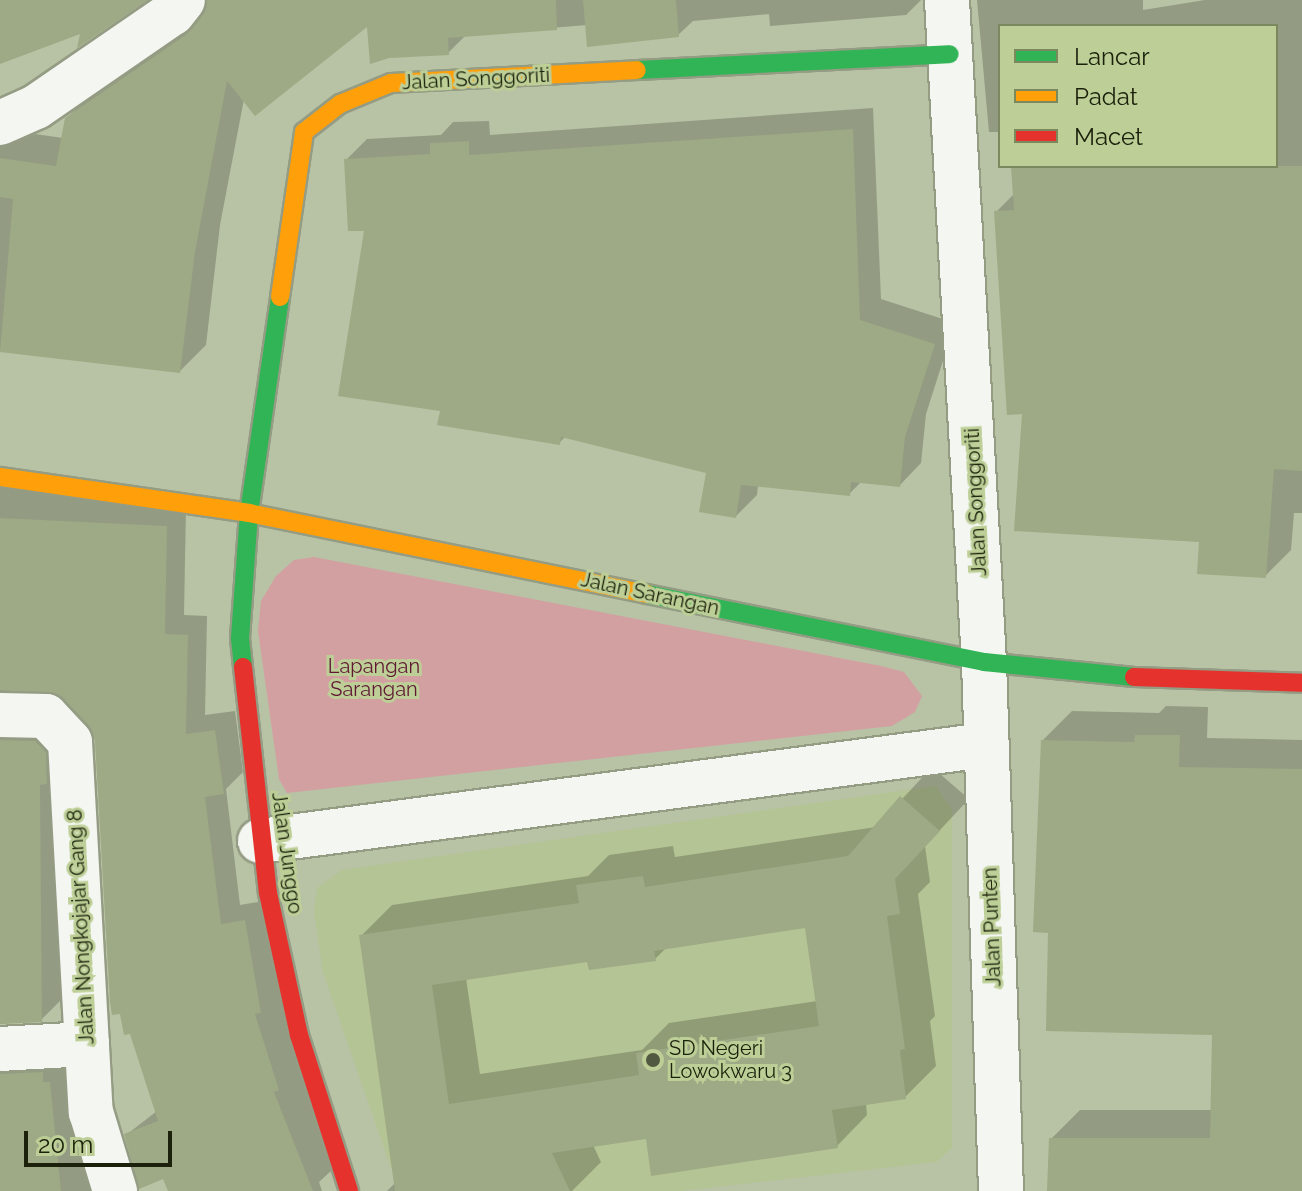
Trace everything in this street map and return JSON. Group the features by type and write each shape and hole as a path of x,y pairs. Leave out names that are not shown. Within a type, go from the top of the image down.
{"street":[{"path":"0,123 36,107 173,13 183,0"},
{"name":"Jalan Songgoriti","path":"947,0 984,662"},
{"name":"Jalan Songgoriti","path":"249,513 304,132 340,104 391,83 950,54"},
{"name":"Jalan Sarangan","path":"0,477 249,513 984,662 1092,676 1302,683"},
{"name":"Jalan Junggo","path":"249,513 240,638 260,841 299,1035 349,1191"},
{"name":"Jalan Punten","path":"984,662 1001,1191"},
{"name":"Jalan Nongkojajar Gang 8","path":"0,715 46,716 70,742 91,1112 115,1191"},
{"path":"260,841 985,745"},
{"path":"0,1049 87,1044"}],"shaded area":[{"name":"SD Negeri Lowokwaru 3","path":"936,786 952,809 952,1148 936,1162 681,1191 399,1191 323,972 314,912 317,888 342,870"}],"green space":[{"name":"Lapangan Sarangan","path":"314,557 881,666 904,672 922,696 915,712 892,726 287,793 279,779 258,631 261,601 276,576 294,560"}],"building":[{"path":"0,0 148,0 77,48 80,34 0,64"},
{"path":"207,0 556,0 557,30 448,38 449,55 389,58 370,64 367,27 255,116 227,81 195,252 180,373 0,352 13,199 0,197 0,158 56,166 65,118 187,34"},
{"path":"583,0 676,0 679,37 587,47"},
{"path":"853,129 860,320 935,344 905,437 900,487 851,482 850,496 741,485 736,518 699,512 706,473 561,437 560,445 437,425 440,411 338,396 364,231 348,231 344,159 430,154 430,143 469,141 469,155"},
{"path":"1302,166 1302,471 1274,469 1266,578 1197,574 1199,542 1014,531 1022,414 1007,415 994,211 1014,210 1011,168"},
{"path":"0,518 167,526 165,634 188,635 186,734 215,730 224,794 205,797 221,924 245,920 261,1013 255,1014 279,1090 274,1092 313,1191 168,1191 163,1179 139,1189 124,1134 158,1121 130,1034 124,1035 120,1014 112,1015 95,741 88,725 57,694 0,690"},
{"path":"1135,735 1180,735 1179,767 1302,769 1302,1191 1047,1191 1049,1138 1210,1138 1212,1035 1046,1031 1048,933 1033,932 1041,740 1134,742"},
{"path":"0,740 35,741 46,752 47,784 40,785 42,1022 0,1024"},
{"path":"900,796 940,831 895,879 900,914 887,916 905,1049 900,1050 906,1099 832,1110 838,1148 651,1176 646,1139 552,1153 570,1191 395,1191 359,935 579,903 576,885 643,876 645,887 848,856","holes":["805,928 819,1026 636,1053 639,1075 449,1104 432,985 587,962 589,970 656,961 654,951"]},
{"path":"43,1072 43,1082 50,1082 61,1191 0,1191 0,1074"}],"traffic: fast":[{"path":"637,70 950,54"},
{"path":"243,667 240,638 249,513 280,297"},
{"path":"647,594 984,662 1134,677"}],"traffic: slow":[{"path":"280,297 304,132 340,104 391,83 637,70"},
{"path":"0,477 249,513 647,594"}],"traffic: jam":[{"path":"243,667 268,893 299,1035 349,1191"},
{"path":"1134,677 1302,683"}],"place":[{"name":"SD Negeri Lowokwaru 3","path":"653,1060"}]}
